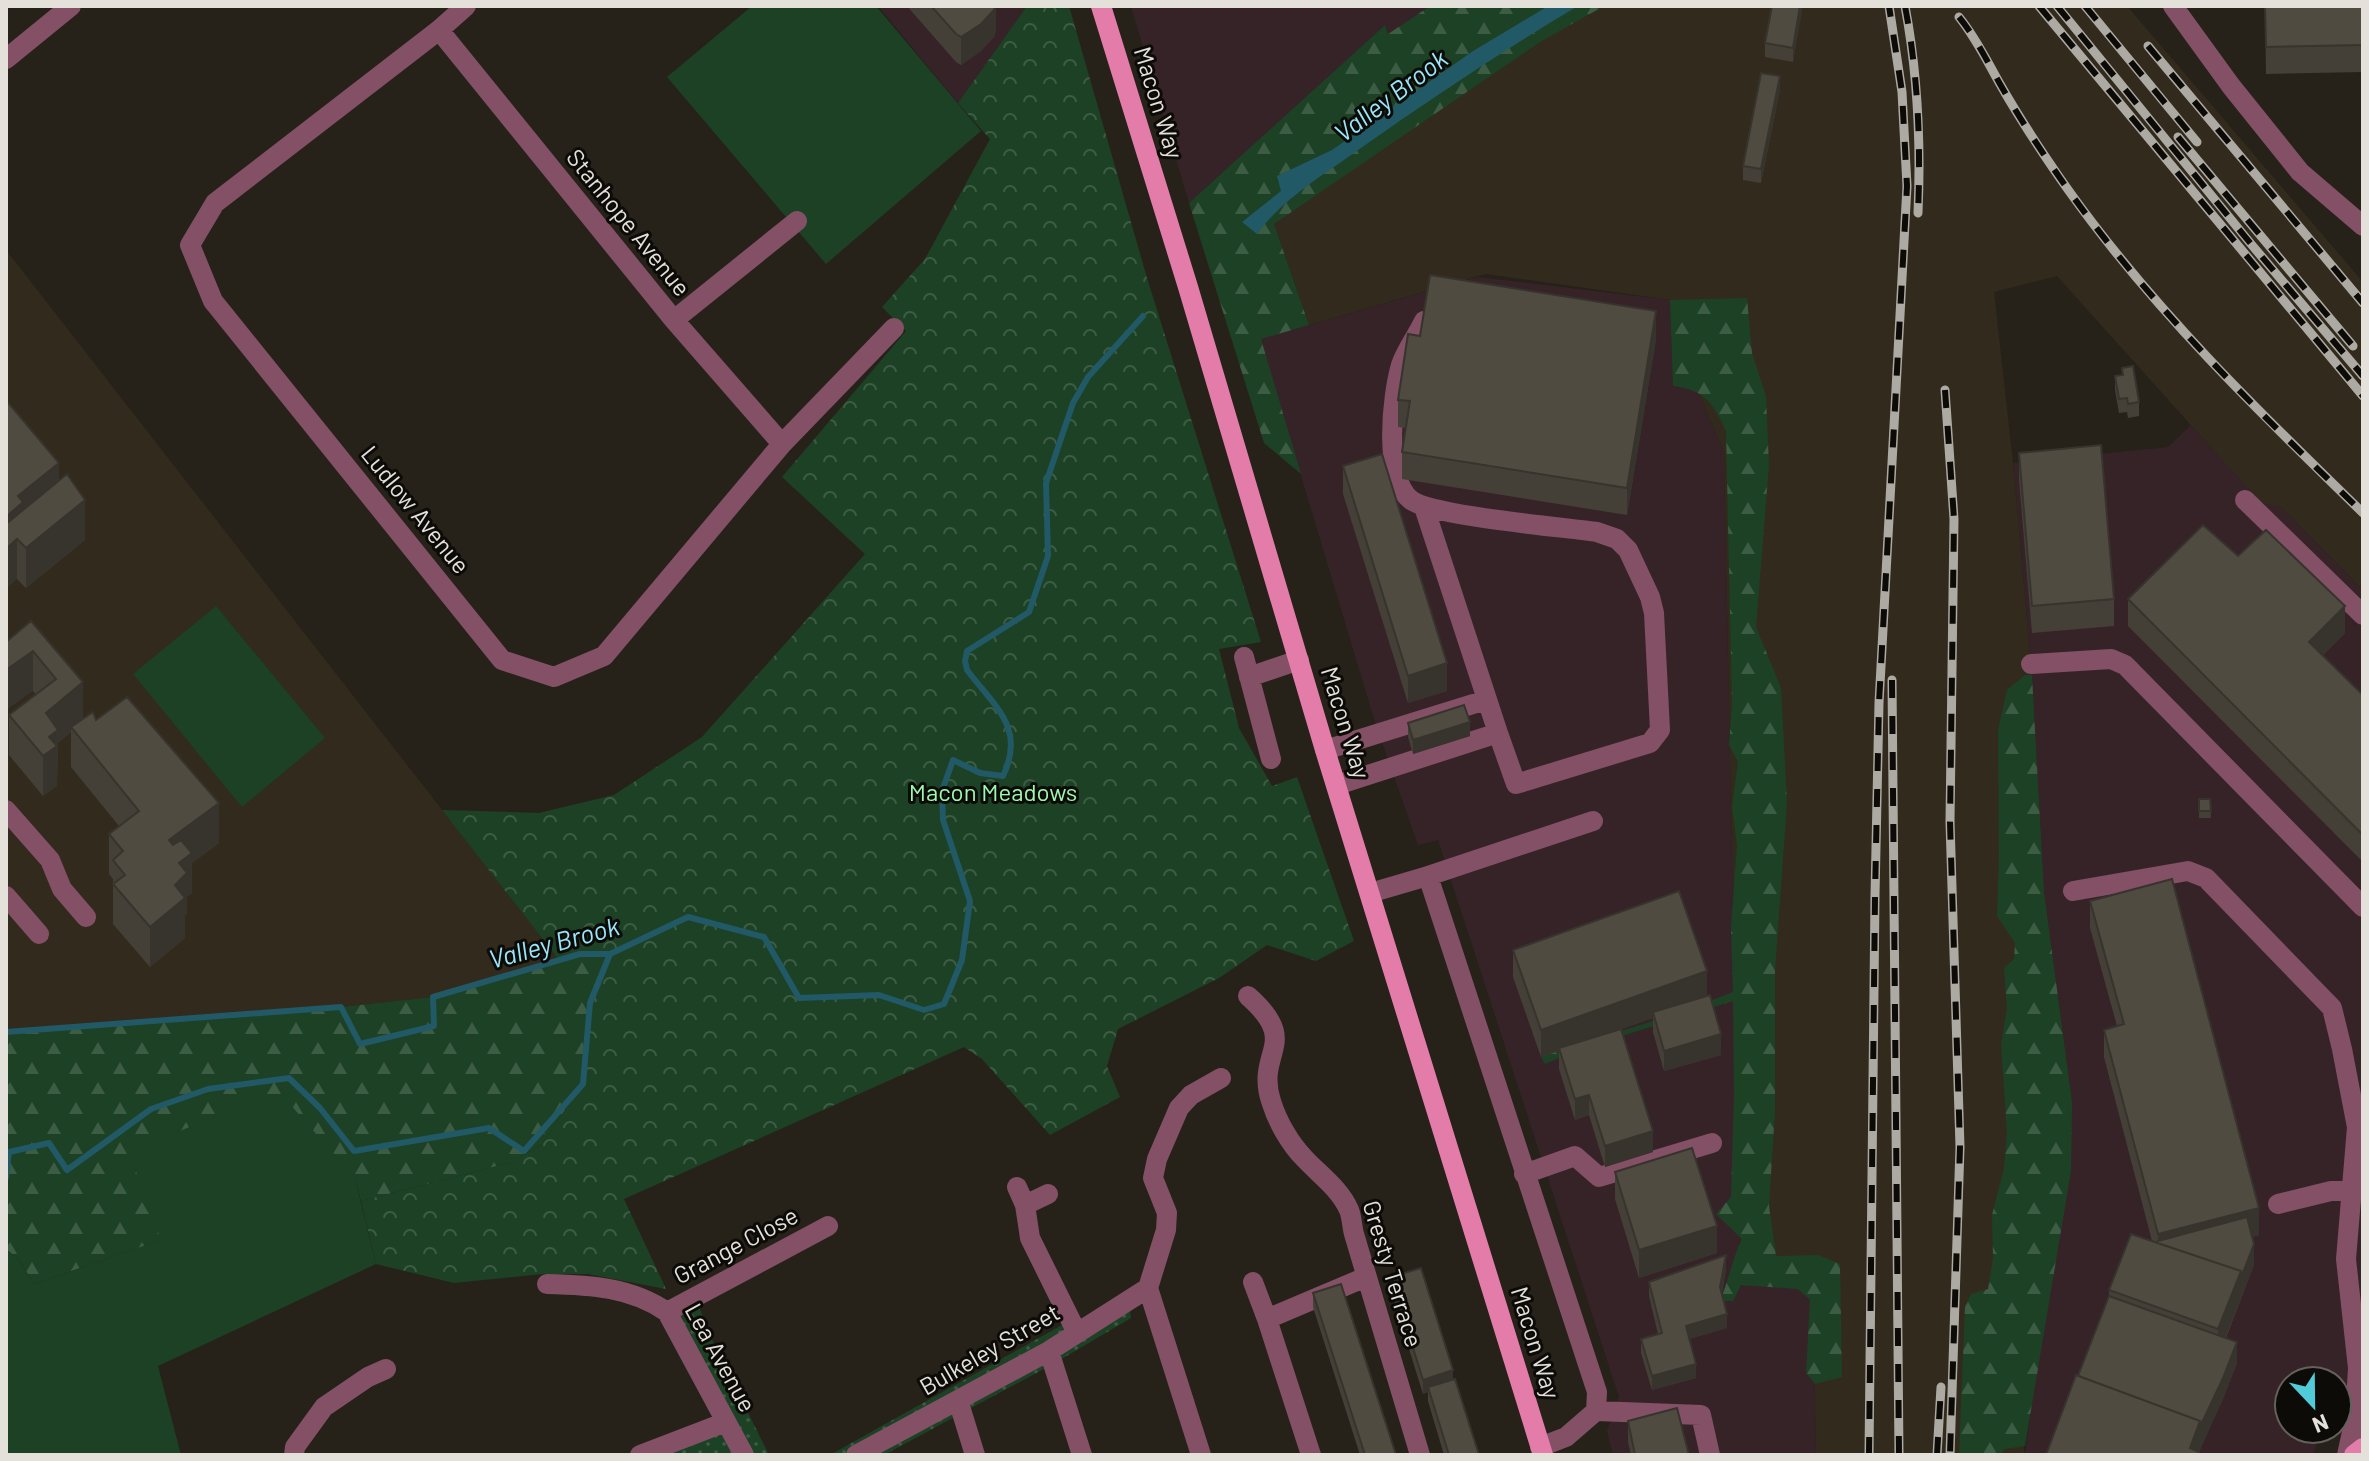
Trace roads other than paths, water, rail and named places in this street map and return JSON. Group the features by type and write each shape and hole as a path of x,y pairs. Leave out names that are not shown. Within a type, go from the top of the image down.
{"main road":[{"name":"Macon Way","path":"1101,6 1325,750 1541,1451"},
{"path":"2354,1455 2363,1448"}],"street":[{"path":"6,59 71,6"},
{"name":"Ludlow Avenue","path":"466,6 215,203 190,245 213,301 502,660 554,677 604,656 782,444 894,328"},
{"path":"2173,6 2231,86 2300,172 2363,226"},
{"name":"Stanhope Avenue","path":"439,30 674,320 782,444"},
{"path":"674,320 797,221"},
{"path":"1424,321 1401,363 1392,427 1398,484 1411,500 1424,507 1597,532 1617,539 1628,550 1650,597 1656,634 1660,730 1650,743 1516,784 1424,507"},
{"path":"2245,500 2363,615"},
{"path":"2031,664 2111,659 2125,665 2363,907"},
{"path":"1271,759 1246,667 1299,660"},
{"path":"1325,750 1486,700"},
{"path":"1337,785 1498,733"},
{"path":"6,810 50,860 62,889 86,917"},
{"path":"1370,893 1593,821"},
{"path":"2073,891 2188,871 2206,878 2332,1008 2353,1096 2357,1127 2346,1259 2357,1300 2361,1372 2347,1455"},
{"path":"1428,876 1597,1392 1596,1411"},
{"path":"6,896 39,934"},
{"name":"Gresty Terrace","path":"1248,996 1266,1012 1275,1031 1275,1051 1266,1076 1271,1102 1302,1157 1334,1187 1349,1211 1420,1455"},
{"path":"1201,1455 1148,1288 1166,1230 1167,1213 1153,1178 1157,1159 1179,1108 1191,1095 1221,1078"},
{"path":"1524,1174 1575,1156 1599,1177 1712,1143"},
{"path":"2278,1204 2331,1191 2351,1191"},
{"path":"1048,1194 1021,1196 1030,1238 1076,1331"},
{"name":"Grange Close","path":"667,1312 828,1226"},
{"path":"1267,1319 1366,1277"},
{"path":"1253,1282 1311,1455"},
{"name":"Lea Avenue","path":"547,1284 598,1286 648,1299 667,1312 744,1455"},
{"name":"Bulkeley Street","path":"862,1454 1049,1351 1148,1288"},
{"path":"1049,1351 1082,1455"},
{"path":"294,1455 295,1447 324,1407 372,1369"},
{"path":"958,1400 975,1455"},
{"path":"1541,1451 1566,1437 1596,1411 1701,1415 1710,1455"},
{"path":"640,1455 726,1422"}],"water":[{"path":"1548,6 1578,6 1468,75 1319,177 1279,209 1257,234 1242,222 1281,191 1277,176 1332,150 1473,51"}],"waterway":[{"name":"Valley Brook","path":"6,1032 341,1007 360,1044 434,1026 433,997 580,954 610,954 688,917 764,937 799,998 879,995 924,1010 944,1004 962,960 970,901 943,820 942,791 953,760 980,773 1003,776 1011,744 1009,731 997,707 967,670 967,651 1029,612 1048,556 1046,483 1073,403 1088,377 1143,316"},
{"path":"6,1178 9,1152 49,1143 67,1170 151,1109 208,1089 289,1078 320,1108 354,1151 489,1128 524,1151 583,1084 590,1003 610,954"}],"railway":[{"path":"1869,1455 1879,703 1907,186 1902,92 1889,6"},
{"path":"1905,6 1918,109 1918,213"},
{"path":"2039,6 2363,396"},
{"path":"2057,6 2363,376"},
{"path":"2085,6 2197,142"},
{"path":"1959,17 2051,165 2136,277 2209,359 2363,513"},
{"path":"2148,46 2363,303"},
{"path":"2178,137 2353,346"},
{"path":"1945,390 1954,519 1950,822 1960,1147 1950,1455"},
{"path":"1892,680 1899,1455"},
{"path":"1937,1455 1941,1387"}],"park label":[{"name":"Macon Meadows","path":"993,793"}]}
